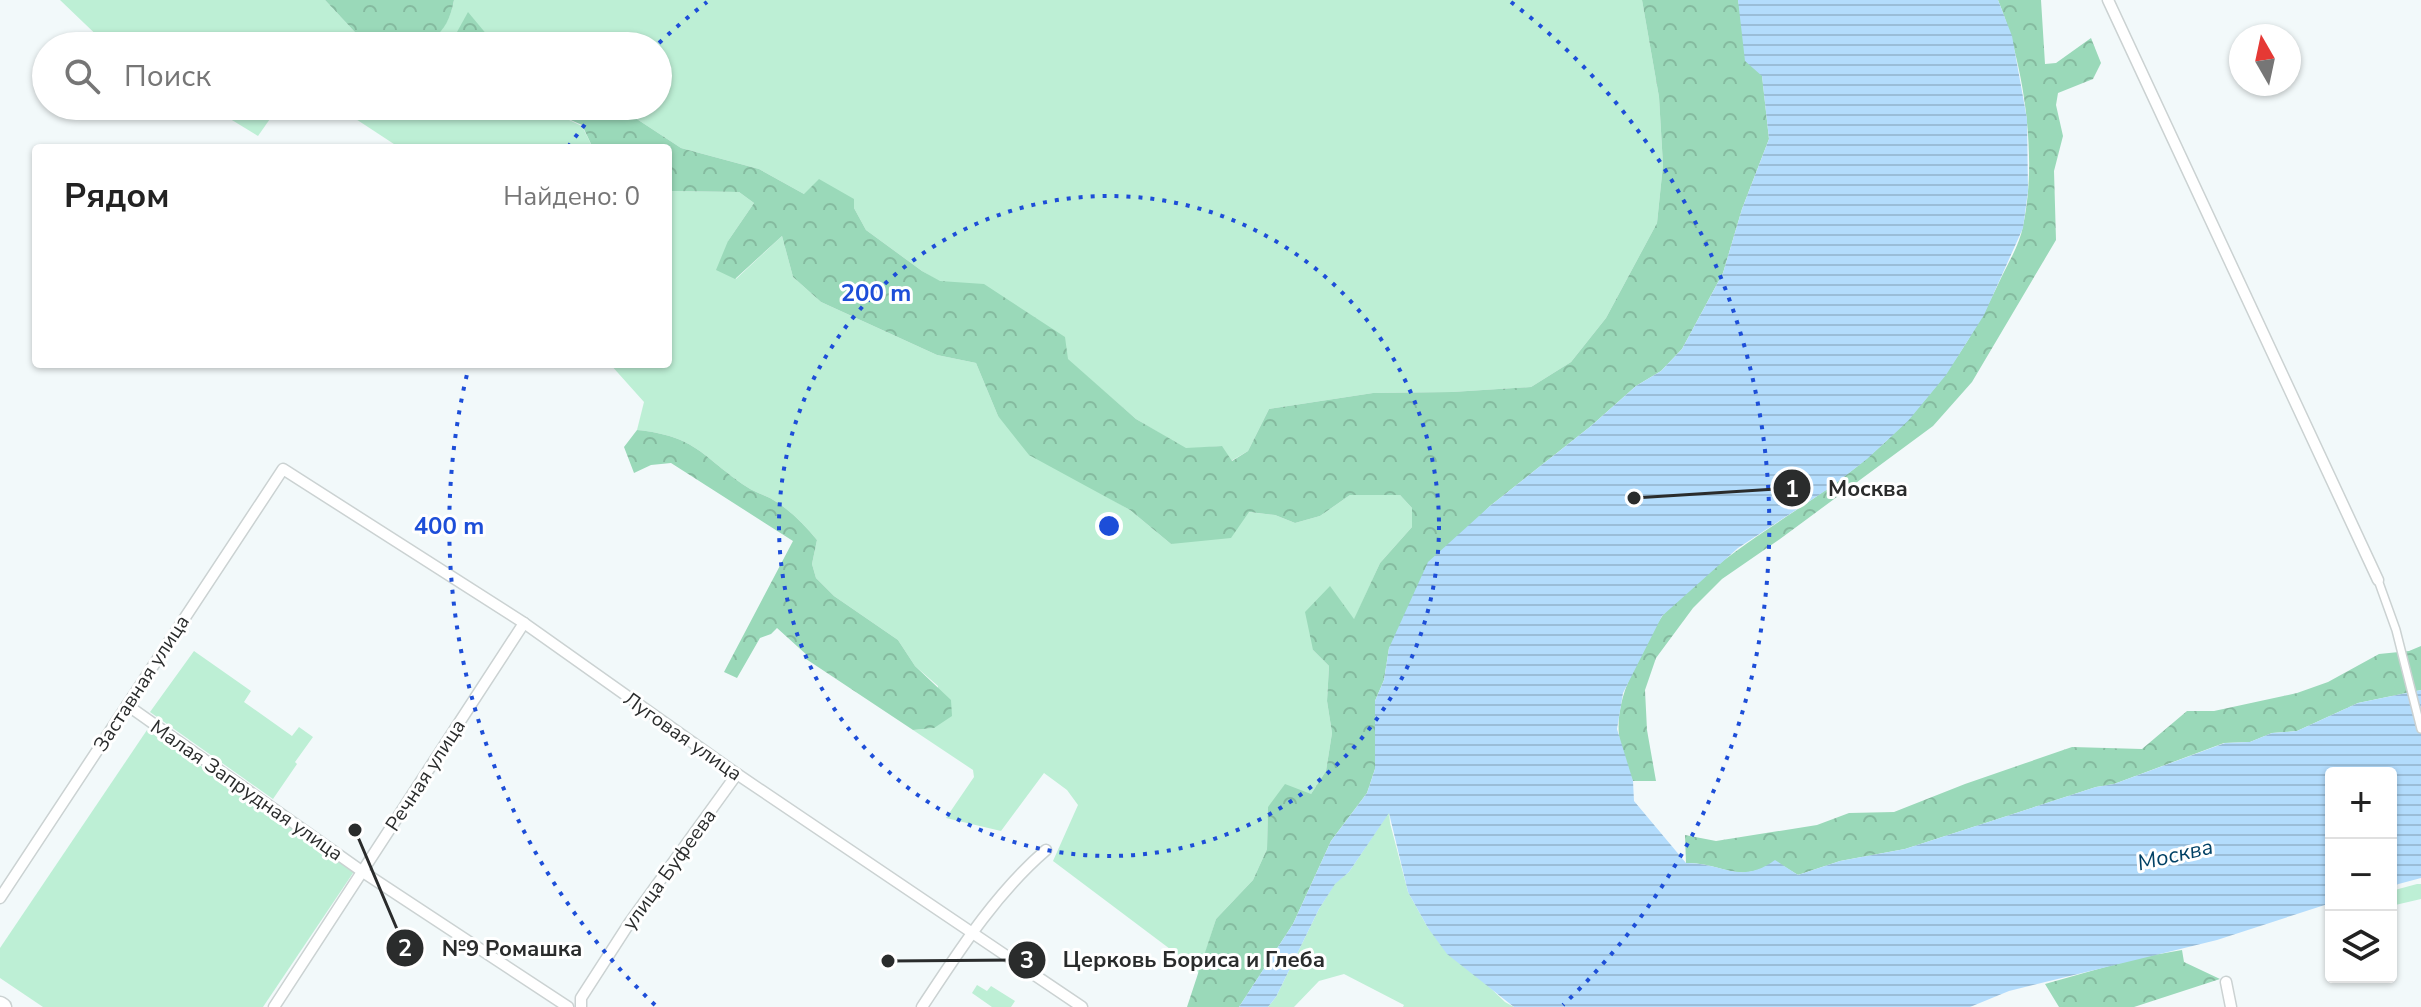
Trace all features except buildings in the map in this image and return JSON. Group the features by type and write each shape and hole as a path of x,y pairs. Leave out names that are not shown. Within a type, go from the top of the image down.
{"street":[{"path":"2108,0 2378,580 2411,685 2421,729"},
{"name":"Луговая улица","path":"283,469 524,623 737,774 1082,1007"},
{"name":"Заставная улица","path":"0,898 283,469"},
{"name":"Речная улица","path":"274,1007 524,623"},
{"name":"Малая Запрудная улица","path":"127,705 363,872 568,1007"},
{"name":"улица Буфеева","path":"581,1007 581,998 630,922 737,774"},
{"path":"922,1007 999,895 1046,850"},
{"path":"2226,982 2231,1007"}],"green space":[{"path":"60,0 325,0 355,32 93,32"},
{"path":"325,0 454,0 449,17 439,32 355,32"},
{"path":"454,0 1642,0 1659,97 1663,165 1657,223 1606,318 1571,362 1531,387 1373,393 1269,409 1248,451 1231,461 1221,446 1186,449 1136,419 1067,359 922,271 866,230 854,208 804,194 759,169 681,148 638,120 672,120 672,32 439,32 450,15"},
{"path":"1642,0 1738,0 1743,28 1762,75 1769,139 1742,209 1723,273 1682,349 1661,371 1636,386 1490,506 1466,530 1389,648 1384,680 1375,701 1375,769 1367,793 1331,841 1293,924 1239,1007 1187,1007 1216,919 1253,880 1267,849 1268,807 1285,784 1311,794 1326,771 1332,733 1327,701 1329,666 1313,650 1305,612 1330,586 1354,619 1380,563 1412,527 1412,508 1400,495 1350,495 1320,516 1295,523 1275,515 1249,512 1231,538 1171,544 1130,510 1029,455 998,416 976,363 937,355 821,302 793,277 782,236 735,279 716,270 728,241 754,203 739,192 672,191 672,144 591,144 582,125 571,120 638,120 681,148 759,169 804,194 819,179 854,199 854,208 866,230 922,271 940,281 984,284 1065,337 1068,359 1136,419 1186,448 1222,446 1232,461 1248,451 1269,409 1373,393 1531,387 1571,362 1606,318 1657,223 1663,165 1659,97"},
{"path":"1998,0 2041,0 2045,64 2056,63 2091,38 2101,63 2093,79 2058,93 2056,105 2063,136 2054,171 2056,240 1972,382 1933,426 1722,579 1693,608 1656,658 1645,690 1647,730 1656,781 1633,781 1619,737 1620,710 1635,666 1664,614 1711,570 1845,476 1888,440 1927,398 1961,351 2014,251 2022,232 2027,199 2029,141 2015,52"},
{"path":"468,12 485,32 457,32"},
{"path":"232,120 269,120 258,136"},
{"path":"357,120 569,120 582,126 591,144 394,144"},
{"path":"672,191 739,192 754,203 728,241 736,279 782,236 793,277 821,302 937,355 976,363 998,416 1083,483 1130,510 1171,544 1248,512 1275,515 1295,523 1320,516 1350,495 1400,495 1412,508 1412,527 1380,563 1354,620 1330,587 1313,650 1329,666 1327,701 1332,733 1326,771 1311,794 1268,807 1267,849 1253,880 1216,919 1199,973 1053,861 1078,805 1067,790 1044,773 1001,831 946,818 974,777 973,770 913,730 934,728 938,686 915,666 898,640 834,596 816,578 812,564 817,540 789,511 747,487 686,443 673,437 637,430 644,402 614,368 672,368"},
{"path":"637,430 673,437 686,443 795,517 817,540 812,564 816,578 834,596 898,640 915,666 951,700 952,716 934,728 913,730 806,659 808,656 777,628 760,638 737,678 724,672 793,541 671,463 651,465 634,473 624,447"},
{"path":"2421,646 2421,690 2358,703 2297,731 2272,733 2250,742 2224,743 2114,784 2096,787 1905,849 1840,861 1798,875 1775,861 1751,872 1686,863 1685,835 1716,841 1817,825 1849,813 1894,812 2072,747 2142,749 2187,711 2214,711 2297,693 2328,682 2379,654 2409,651"},
{"path":"194,651 251,691 244,702 292,736 299,727 313,737 273,799 150,712"},
{"path":"147,730 355,870 263,1007 43,1007 0,978 0,948"},
{"path":"1389,812 1408,892 1428,928 1505,1002 1514,1007 1403,1007 1344,974 1319,981 1294,1007 1268,1007 1335,883 1349,872"},
{"path":"2421,884 2421,899 2397,905 2397,889"},
{"path":"2182,950 2184,962 2220,979 2134,1007 2059,1007 2045,984 2137,958"},
{"path":"977,985 987,991 991,986 1015,1001 1011,1007 992,1007 972,993"}],"water":[{"path":"1738,0 1998,0 2012,36 2027,119 2028,191 2023,228 1984,315 1946,375 1908,421 1831,487 1738,548 1662,616 1623,693 1617,729 1633,781 1634,801 1686,863 1741,872 1762,868 1775,860 1798,875 1840,861 1905,849 2096,787 2114,784 2225,743 2250,742 2272,733 2297,731 2358,703 2421,690 2421,878 2397,884 2397,767 2325,767 2325,905 2217,940 2009,991 1970,1007 1514,1007 1447,954 1428,928 1408,892 1389,813 1349,872 1335,884 1319,909 1276,997 1268,1007 1239,1007 1293,924 1331,841 1367,793 1375,769 1375,701 1384,680 1389,648 1428,562 1490,506 1636,386 1661,371 1682,349 1723,273 1742,209 1769,139 1762,76 1745,61"}],"place":[{"name":"Москва","path":"1634,498"},
{"name":"№9 Ромашка","path":"355,830"},
{"name":"Церковь Бориса и Глеба","path":"888,961"}]}
